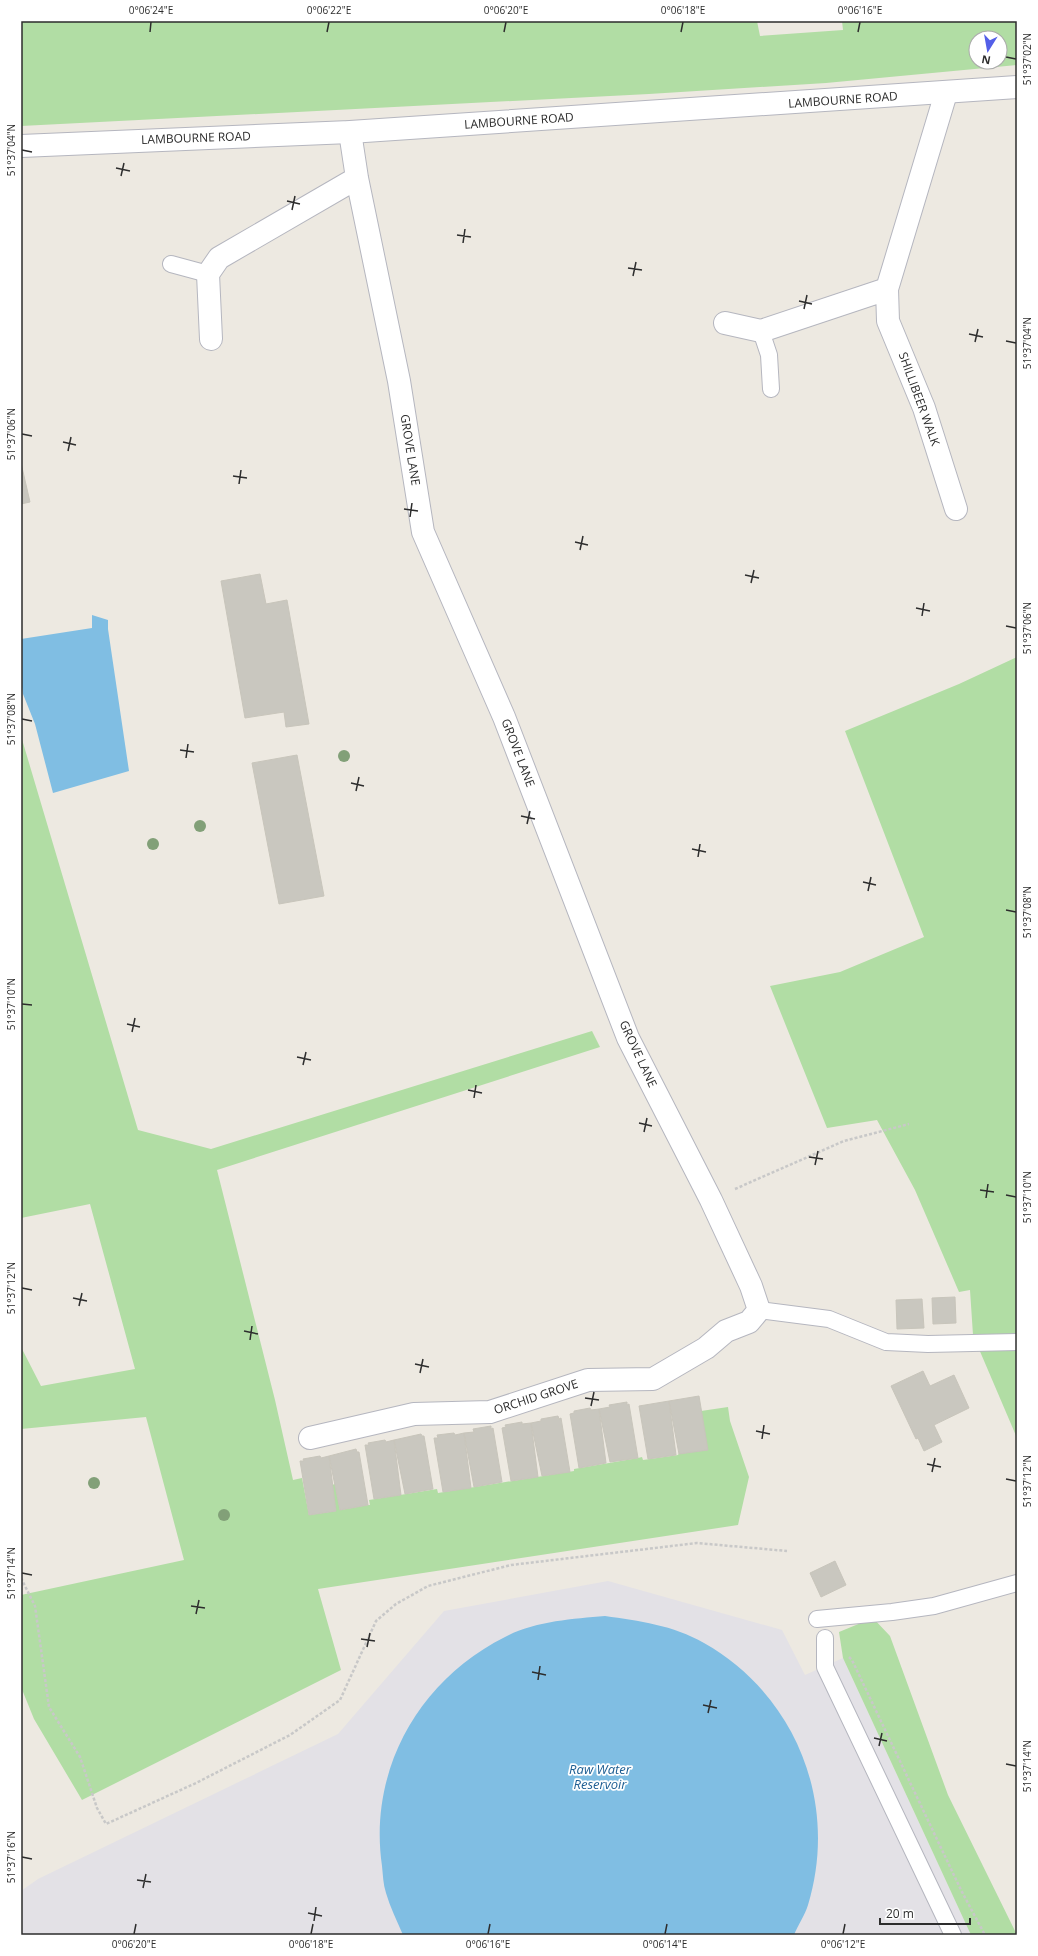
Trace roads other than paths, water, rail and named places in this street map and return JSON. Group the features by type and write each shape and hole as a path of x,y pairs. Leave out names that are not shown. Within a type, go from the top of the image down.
{"street":[{"name":"LAMBOURNE ROAD","path":"21,146 350,132 946,93 1017,87"},
{"name":"SHILLIBEER WALK","path":"946,93 887,288 888,321 924,408 956,509"},
{"name":"GROVE LANE","path":"350,132 357,178 399,381 423,532 504,717 628,1038 710,1200 751,1286 759,1310"},
{"path":"211,339 208,274 219,258 357,178"},
{"path":"725,323 761,330 887,288"},
{"name":"ORCHID GROVE","path":"310,1438 414,1414 490,1412 588,1380 653,1379 706,1348 726,1331 749,1322 759,1310"}],"lane":[{"path":"171,264 208,274"},
{"path":"761,330 769,355 771,389"},
{"path":"759,1310 829,1319 886,1342 928,1344 1017,1342"},
{"path":"817,1619 892,1612 934,1606 1017,1583"},
{"path":"825,1638 825,1666 953,1935"}],"water":[{"path":"92,615 108,620 108,629 129,771 53,793 35,724 23,694 21,680 21,639 92,628"},
{"name":"Raw Water Reservoir","path":"605,1616 643,1622 668,1628 704,1643 736,1665 763,1692 786,1722 802,1755 813,1791 818,1828 816,1867 808,1905 794,1935 403,1935 384,1886 380,1830 383,1796 392,1763 406,1732 425,1703 448,1677 474,1655 505,1637 529,1627 567,1620"}]}
